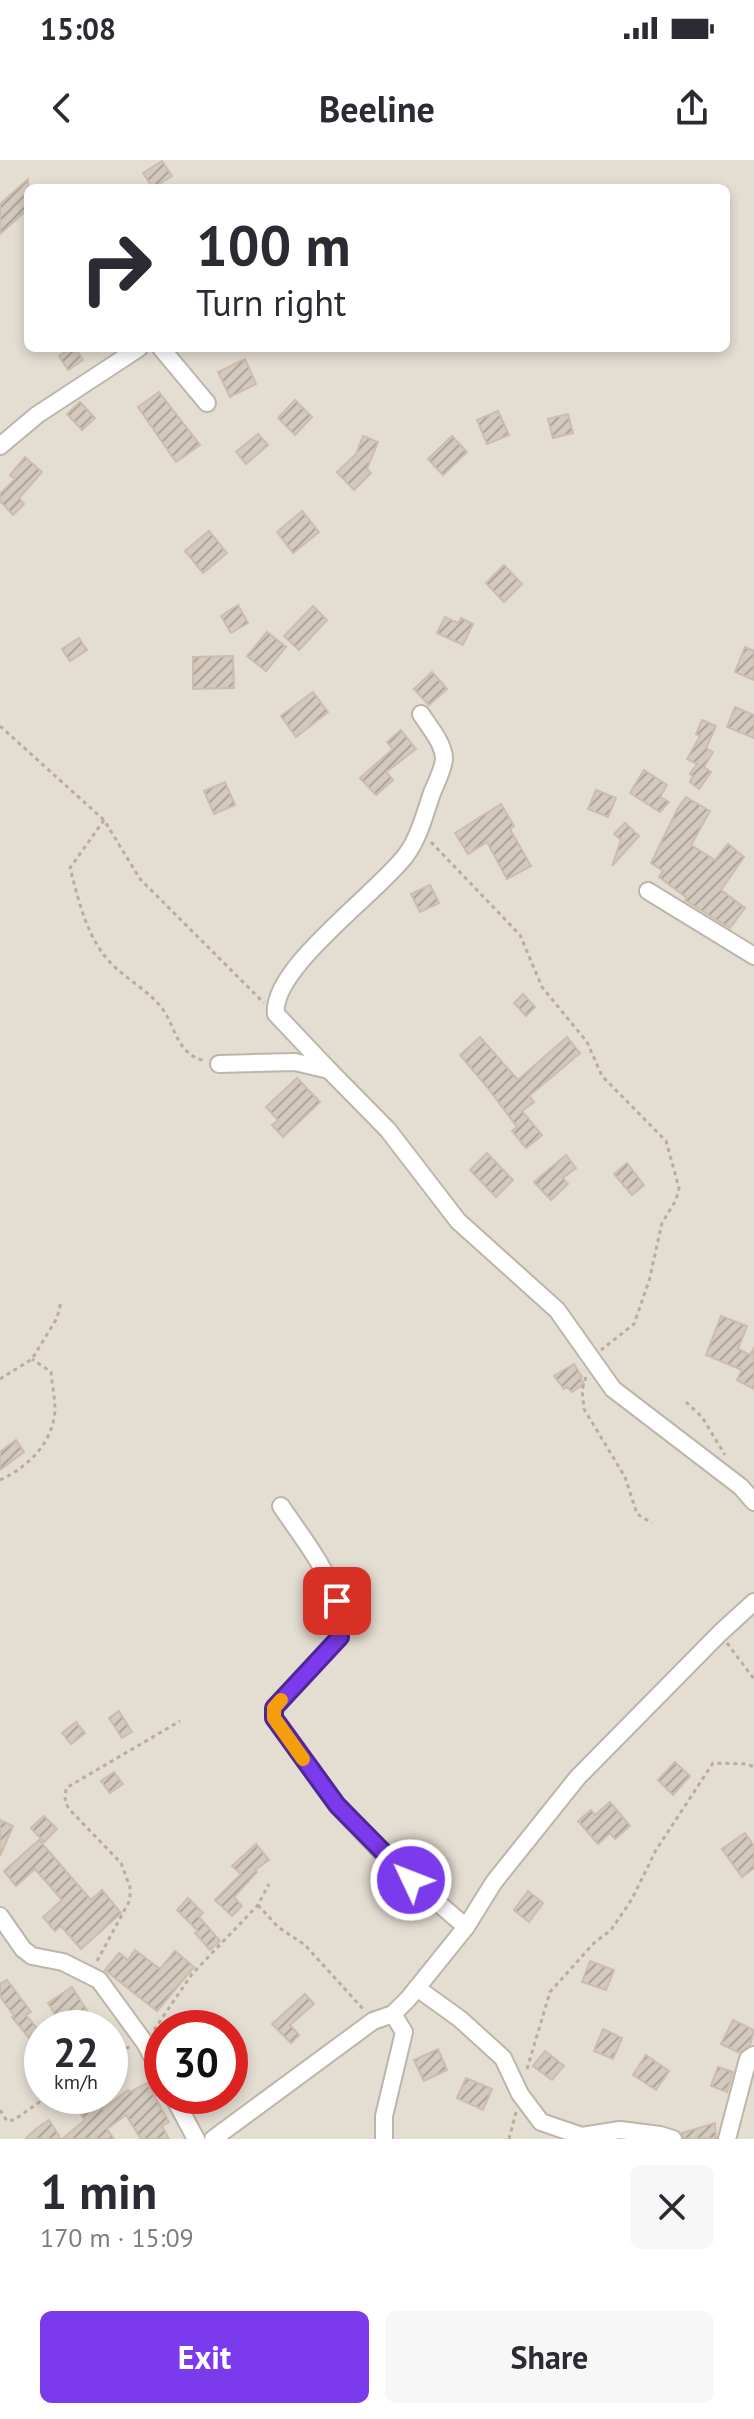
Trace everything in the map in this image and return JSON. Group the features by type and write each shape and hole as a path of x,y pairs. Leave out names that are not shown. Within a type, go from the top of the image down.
{"street":[{"path":"0,446 37,415 133,352"},
{"path":"164,352 207,403"},
{"path":"421,714 439,743 444,759 407,854 315,943 286,982 276,1001 276,1014 388,1130 458,1221 557,1310 613,1389 741,1487 754,1502"},
{"path":"648,891 754,956"},
{"path":"219,1064 295,1062 329,1070"},
{"path":"281,1506 330,1577 341,1623 340,1637 282,1698 274,1708 274,1718 337,1805 393,1864 466,1927"},
{"path":"213,2139 373,2021 393,2014 466,1927 494,1882 578,1777 754,1602"},
{"path":"0,1916 23,1949 32,1956 63,1962 90,1975 105,1987 144,2042"},
{"path":"417,1988 460,2019 503,2058 520,2094 541,2122 582,2136 620,2130 673,2139"},
{"path":"385,2138 384,2116 404,2032 393,2014"},
{"path":"727,2139 748,2059 754,2055"},
{"path":"183,2114 196,2139"}],"path":[{"path":"0,726 104,820 140,879 276,1014"},
{"path":"104,820 70,868 84,918 105,956 162,1009 179,1042 193,1058 219,1064"},
{"path":"419,829 520,935 542,987 587,1042 602,1076 666,1141 679,1188 676,1200 662,1223 642,1304 634,1324 591,1358 582,1390 584,1409 625,1477 637,1514 652,1523"},
{"path":"0,1379 32,1359 57,1318 61,1302"},
{"path":"0,1480 26,1464 47,1441 55,1411 51,1372 32,1359"},
{"path":"686,1402 702,1417 729,1463"},
{"path":"720,1633 754,1679"},
{"path":"90,1975 130,1900 130,1887 121,1863 69,1809 65,1802 66,1788 180,1721"},
{"path":"509,2139 537,2029 550,1992 594,1943 611,1930 632,1899 656,1850 713,1763 754,1767"},
{"path":"167,2010 192,1974 258,1905 269,1884"},
{"path":"258,1905 278,1927 305,1945 373,2021"},
{"path":"0,2110 7,2121 24,2113"}],"shaded area":[{"path":"0,160 754,160 754,2139 0,2139"}],"building":[{"path":"162,161 172,176 159,184 150,184 143,173"},
{"path":"28,179 28,184 24,184 24,213 0,234 0,204"},
{"path":"65,352 78,352 83,360 68,370 59,356"},
{"path":"245,359 256,384 230,397 218,372"},
{"path":"159,392 200,445 176,462 138,407"},
{"path":"295,400 312,417 295,435 278,418"},
{"path":"80,402 95,418 82,430 67,414"},
{"path":"498,411 509,435 487,444 477,420"},
{"path":"568,414 573,433 553,438 548,419"},
{"path":"258,434 268,445 246,464 236,452"},
{"path":"363,436 378,442 367,469 371,473 354,490 337,472 356,454"},
{"path":"452,436 467,452 443,475 428,459"},
{"path":"25,457 42,472 19,498 24,504 13,515 0,501 0,494 15,479 10,475"},
{"path":"302,511 319,532 293,553 277,532"},
{"path":"209,531 227,553 203,573 185,551"},
{"path":"504,565 522,584 504,602 486,583"},
{"path":"238,605 248,623 231,633 221,616"},
{"path":"313,606 327,620 299,650 284,636"},
{"path":"445,617 458,623 461,618 473,624 463,645 437,633"},
{"path":"267,632 286,647 266,671 247,656"},
{"path":"79,638 87,650 70,661 62,649"},
{"path":"745,647 754,651 754,680 735,672"},
{"path":"233,656 234,688 193,689 193,657"},
{"path":"432,672 447,689 429,705 414,689"},
{"path":"313,692 328,712 296,737 281,716"},
{"path":"735,707 754,715 754,738 727,727"},
{"path":"702,720 716,726 706,748 713,752 704,767 711,772 699,789 690,782 693,776 690,774 697,764 687,759 700,736 696,734"},
{"path":"401,730 416,749 386,772 393,780 376,795 360,778 393,749 387,742"},
{"path":"644,770 667,785 660,797 669,802 660,812 630,793"},
{"path":"225,782 235,805 214,814 204,791"},
{"path":"596,790 616,798 608,817 588,809"},
{"path":"686,797 710,811 691,845 715,860 728,844 744,857 721,890 745,908 730,928 685,900 687,898 659,877 663,871 651,863"},
{"path":"501,804 514,826 510,829 531,866 507,879 487,842 468,854 455,833"},
{"path":"625,823 639,836 612,866 621,840 614,834"},
{"path":"430,885 439,903 420,912 411,894"},
{"path":"523,994 535,1007 526,1016 514,1003"},
{"path":"480,1037 518,1080 567,1037 580,1053 529,1096 534,1102 522,1111 542,1135 526,1148 512,1131 517,1127 460,1055"},
{"path":"297,1078 320,1102 283,1137 272,1125 278,1120 266,1107"},
{"path":"487,1153 513,1180 496,1197 470,1170"},
{"path":"566,1155 576,1168 563,1178 568,1184 551,1200 534,1182"},
{"path":"627,1163 644,1185 632,1195 614,1174"},
{"path":"721,1316 747,1326 738,1349 750,1355 754,1348 754,1389 737,1380 742,1370 706,1355"},
{"path":"574,1364 584,1384 572,1392 567,1387 564,1389 554,1376"},
{"path":"16,1440 24,1452 0,1470 0,1452"},
{"path":"119,1711 132,1732 122,1738 109,1718"},
{"path":"76,1722 85,1733 71,1744 62,1733"},
{"path":"675,1762 690,1776 673,1795 658,1780"},
{"path":"114,1772 123,1784 110,1793 101,1781"},
{"path":"610,1802 630,1826 615,1839 610,1833 598,1844 578,1821 591,1810 595,1815"},
{"path":"44,1816 57,1829 44,1842 31,1828"},
{"path":"0,1820 13,1826 0,1856"},
{"path":"745,1833 754,1846 754,1868 742,1877 722,1849"},
{"path":"39,1840 91,1900 102,1890 121,1913 81,1949 61,1926 55,1931 43,1917 62,1900 35,1869 16,1886 4,1871"},
{"path":"256,1844 269,1860 255,1870 257,1872 234,1897 242,1906 232,1916 215,1900 241,1874 232,1866"},
{"path":"528,1891 543,1903 529,1922 514,1910"},
{"path":"188,1898 203,1913 199,1917 220,1941 210,1950 195,1933 198,1931 177,1910"},
{"path":"135,1950 160,1969 175,1951 194,1967 156,2010 105,1970 119,1953 128,1960"},
{"path":"590,1961 614,1970 606,1990 582,1982"},
{"path":"7,1980 30,2010 24,2010 24,2032 0,1996 0,1984"},
{"path":"72,1987 87,2010 52,2010 48,2003"},
{"path":"305,1994 314,2004 290,2025 299,2035 291,2043 272,2024"},
{"path":"733,2020 754,2030 750,2045 740,2053 721,2044"},
{"path":"603,2029 622,2038 613,2059 594,2051"},
{"path":"438,2049 447,2070 424,2081 414,2060"},
{"path":"545,2051 564,2066 552,2080 533,2066"},
{"path":"646,2055 669,2071 656,2090 633,2075"},
{"path":"718,2067 733,2072 727,2092 711,2086"},
{"path":"466,2078 492,2089 483,2110 457,2098"},
{"path":"144,2085 144,2114 164,2114 169,2122 162,2126 169,2139 141,2139 126,2115 107,2129 114,2139 62,2139 85,2120 80,2114 128,2114 128,2090 130,2092"},
{"path":"49,2120 61,2139 25,2139 37,2128"},
{"path":"715,2123 716,2138 684,2139 682,2133"}],"slow traffic":[{"path":"281,1700 274,1708 274,1718 303,1759"}],"route":[{"path":"337,1601 340,1637 291,1687 274,1708 274,1718 337,1805 411,1880"}]}
